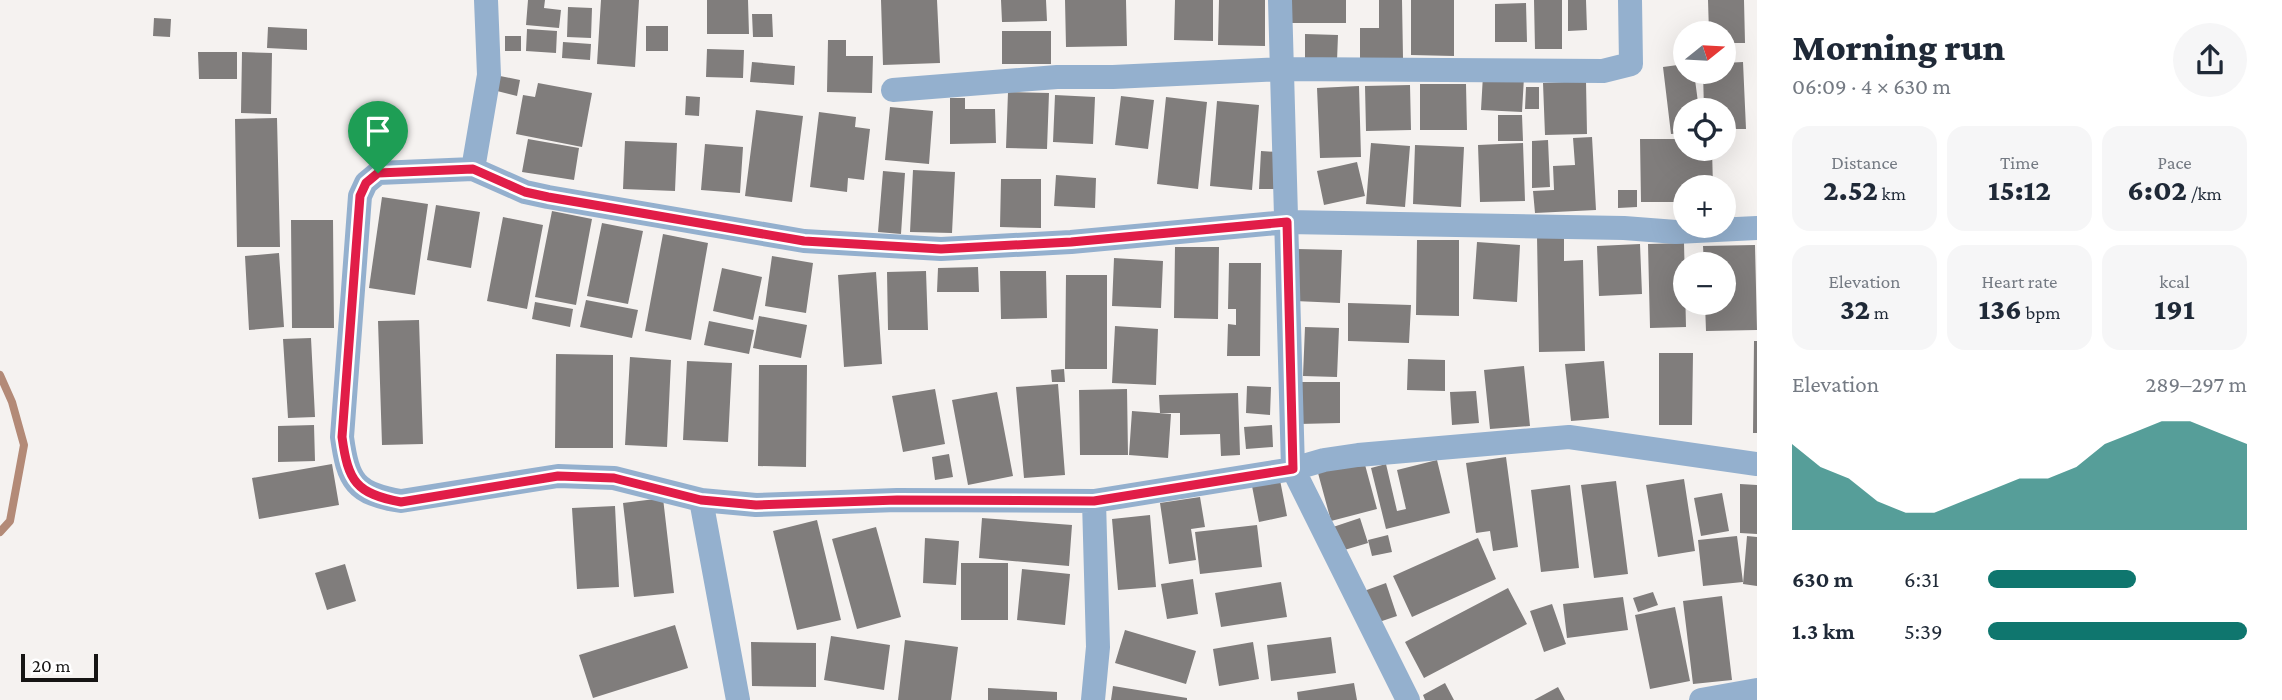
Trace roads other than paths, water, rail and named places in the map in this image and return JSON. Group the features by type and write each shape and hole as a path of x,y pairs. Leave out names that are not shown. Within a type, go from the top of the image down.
{"street":[{"path":"473,169 489,75 486,0"},
{"path":"1280,0 1293,469 1408,700"},
{"path":"893,90 1057,77 1281,69 1603,71 1631,64 1630,0"},
{"path":"1757,228 1676,232 1624,228 1287,222 1071,242 941,249 804,241 537,195 473,169 378,173 366,183 360,196 342,437 346,466 359,487 377,498 401,502 558,476 614,478 701,500 756,505 897,500 1094,501 1293,469 1324,460 1357,455 1569,437 1757,464"},
{"path":"701,500 738,700"},
{"path":"1093,700 1098,647 1094,501"},
{"path":"1700,700 1757,691"}],"waterway":[{"path":"0,375 12,402 24,445 10,521 0,532"}]}
